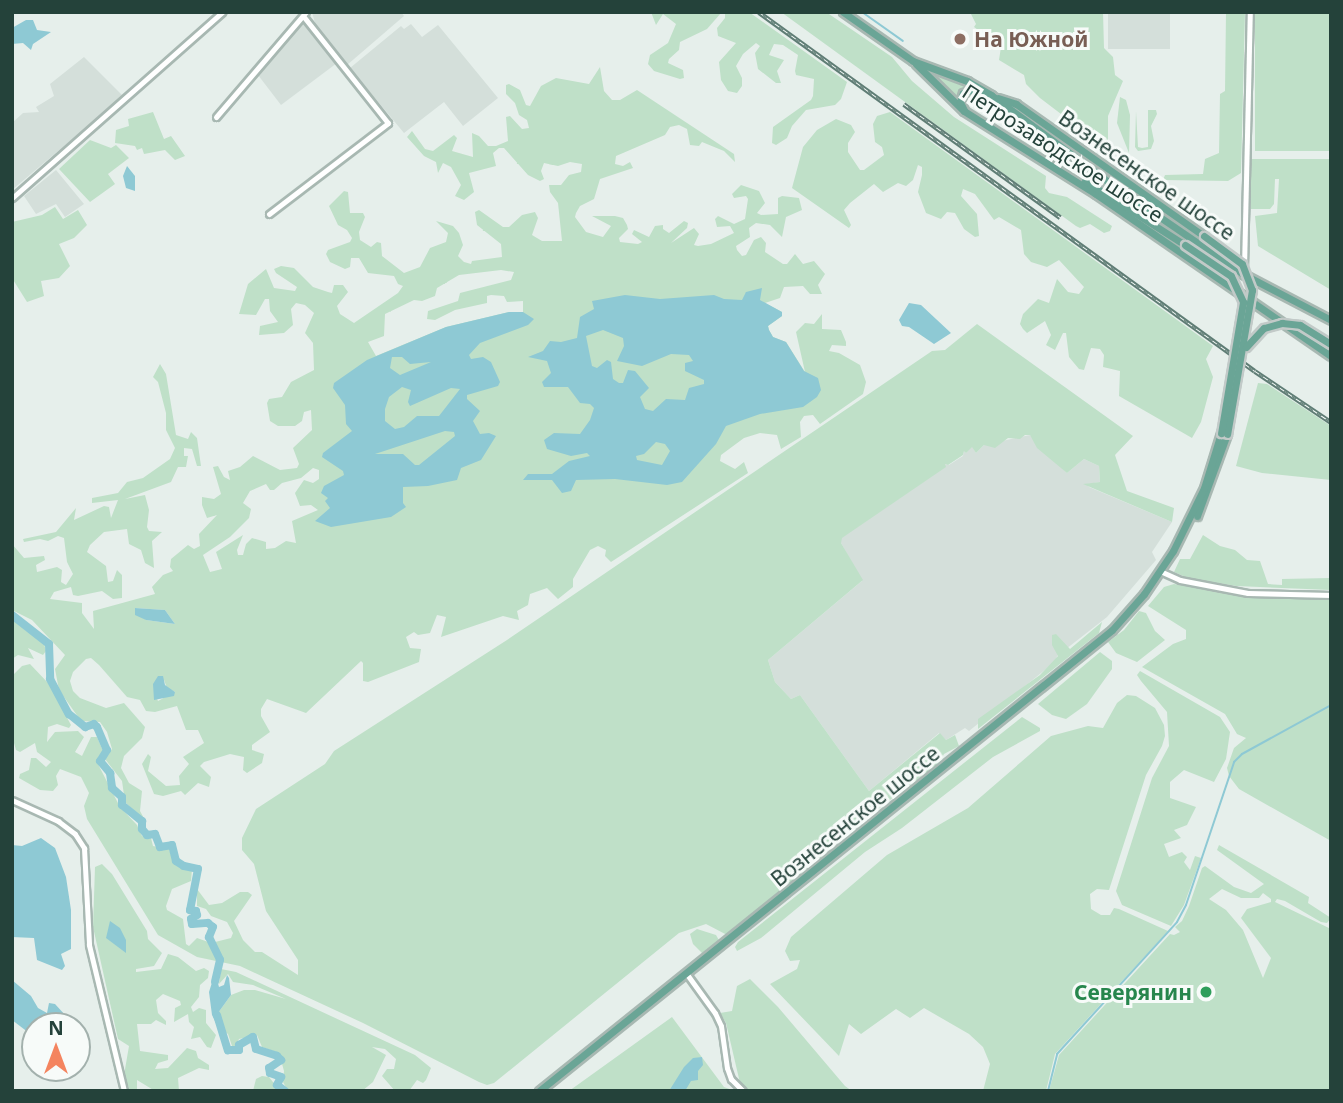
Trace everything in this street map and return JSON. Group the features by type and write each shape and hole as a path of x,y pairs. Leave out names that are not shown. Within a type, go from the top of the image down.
{"main road":[{"path":"843,12 913,61"},
{"name":"Петрозаводское шоссе","path":"913,61 991,95 1103,178 1244,274 1331,320"},
{"name":"Петрозаводское шоссе","path":"913,61 964,111 1044,159 1331,356"},
{"path":"964,111 960,102 963,93 971,88 980,89"},
{"name":"Вознесенское шоссе","path":"539,1091 1090,650 1129,612 1160,571 1173,551 1204,488 1224,434 1243,350 1252,302 1250,278 1237,260 1204,236 1016,104 991,95"},
{"name":"Вознесенское шоссе","path":"1044,159 1115,198 1231,276 1243,302 1224,434"},
{"path":"1243,350 1259,331 1282,323 1300,325 1331,344"}],"street":[{"path":"12,198 222,12"},
{"path":"1244,274 1250,12"},
{"path":"216,117 305,15 388,123 269,214"},
{"path":"1223,260 1236,260 1244,250"},
{"path":"1160,571 1180,580 1248,593 1331,595"},
{"path":"12,800 58,821 75,834 84,848 89,944 124,1091"},
{"path":"686,974 715,1013 721,1026 727,1068 731,1079 743,1091"}],"shaded area":[{"path":"312,12 401,12 404,16 347,65 316,27"},
{"path":"1108,12 1170,12 1170,49 1108,49"},
{"path":"304,21 337,63 281,105 258,75"},
{"path":"411,24 422,37 438,25 498,98 463,126 444,102 404,133 350,68 401,26 404,29"},
{"path":"84,57 123,96 12,190 12,123 23,113 39,112 36,107 54,96 50,84"},
{"path":"56,170 84,204 65,217 56,204 36,214 24,196"},
{"path":"1030,435 1067,473 1084,459 1099,466 1100,482 1087,484 1089,487 1172,522 1152,552 1156,560 1107,617 1057,656 1056,661 969,731 965,728 946,740 939,733 869,791 800,695 791,699 775,682 768,660 862,581 841,543 841,538 945,467 944,464 949,465 963,456 964,450 966,453 972,446 976,453 984,445"}],"green space":[{"path":"651,12 749,12 847,82 841,99 835,105 806,110 792,126 787,138 776,145 772,143 773,127 813,96 814,79 796,75 798,55 783,45 774,44 769,55 784,60 777,71 781,83 776,83 758,69 755,53 760,46 756,43 743,54 736,66 742,78 742,86 737,93 728,91 721,80 719,62 736,43 718,36 717,28 725,18 725,13 721,13 707,29 680,42 679,50 669,59 668,63 683,70 684,78 680,79 654,71 648,64 650,55 668,43 676,24 663,14 656,25"},
{"path":"781,12 826,12 892,57 912,81 954,117 1046,176 1045,188 1049,193 1067,197 1112,226 1110,231 1104,233 1090,224 1080,228 1076,226"},
{"path":"970,12 1103,12 1104,48 1113,57 1115,75 1123,81 1108,116 1108,142 1086,133 1040,98 1026,84 1024,75 999,60 1001,47 974,27 976,24"},
{"path":"1226,12 1245,12 1241,173 1228,181 1163,180 1165,175 1203,174 1205,159 1219,153 1220,94 1225,91"},
{"path":"1255,12 1331,12 1331,151 1255,151"},
{"path":"600,67 604,91 612,100 620,100 637,90 734,154 735,162 724,151 702,142 699,146 690,145 687,129 679,125 670,127 665,135 616,156 615,164 623,166 630,162 633,168 600,179 594,199 580,206 575,217 586,232 603,237 611,226 592,216 615,216 623,218 628,229 619,238 620,242 638,244 642,242 632,234 634,230 649,237 655,226 663,225 663,229 669,233 684,221 688,223 687,228 671,243 694,228 699,234 694,245 711,244 734,233 730,226 717,227 715,219 718,216 734,224 745,219 748,199 746,196 734,198 732,194 741,185 759,191 765,203 757,213 761,215 778,214 778,198 782,196 799,198 802,210 786,217 782,237 770,225 756,223 749,228 750,237 736,246 737,250 742,256 746,255 754,240 761,237 766,243 765,252 783,264 787,264 795,254 803,264 814,261 825,274 818,285 822,294 810,294 803,286 784,287 780,298 765,303 782,312 782,316 768,326 769,330 773,337 786,342 805,372 796,332 805,323 814,324 822,314 822,329 841,330 846,342 846,346 832,345 829,351 839,353 860,365 866,382 863,394 820,424 813,415 804,416 800,422 801,437 781,449 777,435 760,433 744,438 721,455 720,461 735,469 744,462 748,473 611,562 605,556 606,550 598,546 590,550 573,579 573,587 558,599 547,588 530,594 528,605 517,611 519,620 503,616 441,637 446,617 437,615 430,633 418,635 414,632 406,637 410,648 421,649 419,662 368,682 363,681 361,661 306,713 267,699 261,709 261,716 270,732 252,745 252,750 264,754 262,763 247,773 243,770 244,757 230,754 204,762 200,766 211,777 209,787 198,783 185,795 181,791 163,796 154,794 142,764 148,754 151,757 148,771 166,786 180,785 179,776 189,764 183,757 204,743 198,730 186,730 177,706 155,712 146,711 140,700 127,697 99,665 91,658 86,659 73,672 70,681 73,691 80,698 106,708 124,703 145,727 142,738 124,756 121,768 129,783 142,791 140,811 146,822 125,802 122,781 105,759 112,749 107,732 100,722 81,721 59,690 55,669 65,655 32,620 12,610 12,544 24,558 44,556 45,560 36,565 37,572 57,567 62,570 61,582 66,585 73,574 67,562 64,538 58,536 48,541 40,539 24,542 23,539 56,532 76,508 74,520 104,506 109,507 111,518 118,500 92,503 92,498 118,493 127,482 143,478 170,459 175,448 166,430 166,413 158,382 153,377 160,364 166,374 176,435 188,439 191,432 197,438 201,466 197,466 192,449 184,448 184,456 188,456 186,467 178,467 171,482 125,499 145,495 149,510 147,527 149,531 162,532 152,541 154,568 145,563 141,550 129,544 127,529 104,532 90,545 87,552 106,566 108,582 113,581 117,570 122,575 122,598 113,599 102,591 73,595 71,587 54,592 50,599 82,603 82,613 94,629 93,611 155,594 152,587 163,575 173,571 170,567 171,559 188,545 194,549 200,546 199,534 217,515 207,518 202,505 202,497 214,499 221,494 213,467 218,466 224,477 230,480 228,471 240,467 253,456 280,470 297,468 299,464 293,448 312,430 311,410 304,412 302,421 295,426 278,426 270,421 267,403 269,399 282,397 291,382 314,370 313,343 305,333 314,313 305,305 296,303 291,309 293,325 284,333 259,335 260,326 278,322 270,311 269,299 265,299 256,315 239,314 248,284 266,269 274,288 295,291 297,287 276,273 274,269 281,266 294,268 313,287 328,292 332,293 334,285 343,285 348,292 337,306 340,314 354,323 398,293 403,286 398,284 394,276 368,273 359,258 351,258 350,267 345,269 330,262 326,254 328,250 350,242 352,238 347,230 338,225 329,206 344,191 348,192 350,213 363,213 365,217 359,232 360,240 371,247 377,242 381,243 382,256 404,273 420,267 430,248 446,242 448,233 436,221 453,226 459,233 463,245 458,256 464,262 471,264 472,261 502,257 501,244 477,225 475,212 479,210 503,227 509,227 522,215 535,212 538,218 532,235 542,241 562,241 558,203 550,192 549,185 561,185 569,175 581,172 582,164 570,162 558,166 544,163 541,171 544,179 540,181 528,175 504,148 499,148 493,153 496,166 469,173 474,192 464,200 455,196 461,185 451,167 443,163 438,173 436,162 424,156 407,137 412,131 425,149 433,151 454,135 457,138 452,151 473,157 472,133 488,146 496,146 508,141 506,117 510,116 522,129 529,128 527,120 519,115 515,103 506,94 506,85 520,90 526,105 530,106 541,86 556,78 589,84","holes":["501,270 514,272 511,280 460,293 458,301 428,311 427,319 435,320 455,310 487,303 487,296 491,295 504,296 507,302 523,301 523,312 509,312 446,327 376,356 368,342 384,336 385,314 414,300 422,301 435,296 437,288 459,275","313,468 319,470 319,479 313,483 304,480 295,493 300,506 311,505 318,510 292,521 296,543 286,541 275,548 266,549 266,542 252,538 246,544 243,555 238,555 237,550 243,535 216,552 222,569 210,572 203,555 230,537 249,518 251,509 243,503 250,491 266,484 270,490 274,490 282,483 301,478","135,608 165,610 175,624 146,620","164,680 167,688 175,692 158,701 154,692"]},
{"path":"934,72 969,86 961,92 958,101 931,75"},
{"path":"1120,97 1126,100 1130,115 1129,153 1117,123"},
{"path":"1148,110 1156,110 1157,114 1151,126 1154,141 1151,149 1138,151 1135,147 1136,111 1138,147 1142,148 1148,147"},
{"path":"153,112 164,139 171,136 185,156 175,160 165,150 144,154 142,148 137,150 135,146 115,143 116,130 129,126 128,119"},
{"path":"890,112 1213,346 1206,359 1213,377 1201,422 1192,438 1119,396 1120,371 1103,367 1104,355 1100,349 1091,348 1084,370 1079,369 1069,357 1066,333 1063,333 1055,350 1046,345 1051,335 1045,321 1027,333 1023,329 1020,324 1023,314 1038,299 1049,303 1057,279 1068,292 1079,294 1084,287 1059,260 1047,267 1031,262 1024,254 1021,230 999,217 994,220 975,194 963,189 961,196 977,214 979,236 975,237 964,229 955,213 947,212 941,219 926,213 918,192 922,167 918,165 913,180 906,186 898,183 883,192 874,184 850,203 844,210 851,225 849,228 792,188 803,147 817,130 836,119 851,125 855,132 848,143 848,152 860,170 864,170 884,155 882,147 875,142 873,124 877,116"},
{"path":"90,140 111,148 116,145 129,158 108,174 115,184 90,202 59,169"},
{"path":"1250,159 1331,159 1331,290 1258,246 1255,216 1277,213 1279,179 1275,179 1274,204 1270,209 1251,209"},
{"path":"55,207 63,219 78,210 87,225 74,238 59,244 70,266 59,278 41,281 44,296 27,302 12,278 12,222 42,215"},
{"path":"977,324 1133,436 1115,455 1127,491 1174,508 1172,522 1083,484 1100,482 1099,466 1084,459 1067,473 1037,448 1030,435 1025,435 1020,439 1008,438 995,448 984,445 976,453 972,447 966,453 964,451 963,455 948,465 945,464 946,467 842,538 841,543 863,580 768,660 775,682 791,699 800,695 869,791 940,733 946,740 955,735 959,746 944,754 939,763 821,852 823,858 804,874 794,872 799,879 729,936 706,924 679,933 494,1083 487,1085 479,1082 363,1023 240,966 197,957 158,935 87,819 84,806 89,793 81,777 60,769 56,776 58,785 53,791 40,790 19,778 20,774 29,770 31,758 36,758 46,767 51,762 37,752 35,743 20,752 16,750 12,736 12,676 22,666 30,664 49,684 71,725 69,728 57,724 48,727 47,742 55,732 78,731 84,737 75,752 82,756 91,737 97,737 103,751 98,758 99,766 120,807 137,825 142,836 151,838 153,846 169,849 173,861 179,867 192,869 191,881 172,889 166,906 167,910 183,919 186,944 189,946 197,938 211,943 231,938 233,933 227,922 211,916 206,909 197,906 197,889 209,905 222,903 240,892 248,892 252,895 234,921 243,940 255,952 262,952 298,975 298,960 266,911 254,864 242,850 242,838 256,809 325,764 334,751 507,640 932,351 945,350"},
{"path":"1258,383 1267,384 1331,426 1331,480 1262,473 1236,466"},
{"path":"1203,535 1220,546 1235,550 1247,560 1260,561 1268,584 1282,585 1282,579 1330,578 1331,539 1331,590 1236,586 1188,578 1174,572 1180,559 1190,559"},
{"path":"1174,584 1249,597 1331,599 1331,841 1239,789 1229,776 1227,768 1234,748 1246,738 1237,734 1225,714 1142,667 1173,644 1186,639 1186,630 1148,606 1164,587"},
{"path":"1139,611 1146,613 1155,631 1165,640 1137,662 1116,653 1108,642 1124,630"},
{"path":"17,620 25,630 43,640 46,651 43,655 28,648 34,659 18,655 12,659 12,621"},
{"path":"1102,622 1099,633 978,729 978,719 1040,675 1058,656 1052,645 1052,635 1056,634 1070,649"},
{"path":"1100,652 1112,661 1112,669 1087,704 1066,719 1052,715 1038,704"},
{"path":"1140,671 1220,717 1230,732 1226,759 1214,782 1184,770 1170,782 1170,798 1196,807 1187,825 1174,830 1181,838 1164,844 1169,857 1182,852 1187,857 1184,862 1190,870 1195,856 1201,858 1184,905 1171,926 1122,905 1116,891 1152,778 1169,746 1167,712 1137,675"},
{"path":"1127,695 1136,696 1155,708 1164,725 1165,736 1146,775 1109,890 1097,889 1090,894 1091,909 1101,915 1110,915 1114,908 1119,909 1168,931 1055,1054 1046,1091 983,1091 990,1064 983,1047 969,1034 924,1008 910,1018 896,1009 861,1034 849,1024 839,1056 770,984 797,969 800,960 790,961 785,951 791,937 887,855 968,808 1051,736 1088,726 1103,728 1117,703"},
{"path":"1022,717 1040,728 1040,731 993,757 902,828 865,852 761,938 737,951 735,947 738,942"},
{"path":"1219,845 1309,897 1308,903 1331,918 1327,923 1321,922 1285,901 1277,899 1275,902 1331,929 1331,1091 1049,1091 1059,1055 1170,934 1180,932 1175,927 1182,921 1189,906 1202,868 1205,866 1234,887 1251,893 1264,884 1217,850","holes":["1222,889 1241,898 1259,898 1263,893 1271,899 1271,902 1247,909 1241,918 1271,958 1263,978 1243,930 1226,910 1209,899"]},
{"path":"102,864 112,874 147,931 148,939 162,953 154,966 136,969 136,972 161,969 168,954 178,957 196,971 204,968 209,971 208,978 200,985 199,997 191,1007 193,1012 199,1008 206,1010 206,1023 216,1035 211,1048 207,1047 200,1037 191,1039 194,1027 189,1022 188,1014 174,1022 175,1008 181,1005 180,1001 163,994 156,1000 158,1013 166,1021 166,1025 156,1020 151,1024 137,1024 140,1051 168,1055 168,1060 158,1063 155,1069 168,1068 187,1048 196,1051 198,1058 209,1065 209,1070 199,1068 178,1078 179,1091 155,1091 137,1080 137,1091 130,1091 124,1075 129,1046 118,1039 93,927 95,867"},
{"path":"697,929 716,935 720,942 704,955 693,944 690,934"},
{"path":"221,969 236,972 415,1055 431,1068 426,1080 423,1083 417,1080 409,1091 395,1091 382,1076 387,1069 394,1069 396,1059 385,1049 372,1047 386,1055 373,1082 362,1091 288,1091 283,1082 284,1071 279,1053 262,1047 257,1035 239,1039 236,1046 232,1046 228,1034 222,1030 218,1013 231,995 244,990 255,990 286,999 253,985 233,982 228,974 219,984"},
{"path":"750,979 852,1091 750,1091 740,1083 726,1023 720,1013 732,1011 737,986"},
{"path":"672,1017 724,1087 735,1091 569,1091"},
{"path":"269,1077 280,1091 253,1091 256,1079"}],"water":[{"path":"26,20 33,20 37,30 51,32 33,44 31,50 23,43 12,44 12,28"},
{"path":"127,166 135,176 135,191 126,188 123,176"},
{"path":"762,288 760,300 782,312 782,316 768,326 769,330 773,337 786,342 804,371 818,378 821,390 817,397 803,407 760,414 726,426 716,444 682,482 667,485 615,479 576,480 571,491 562,493 552,480 523,480 528,474 552,474 569,461 590,456 587,453 571,456 547,449 544,440 554,433 580,434 590,420 594,408 590,404 580,403 568,387 544,387 542,382 551,373 547,361 528,357 543,351 550,341 561,342 577,338 580,317 594,309 592,301 625,295 660,299 714,295 724,299 742,300 746,292","holes":["603,330 623,338 624,346 617,361 642,366 671,354 689,355 693,361 685,363 685,371 704,380 704,384 689,388 685,400 666,399 653,411 645,409 640,397 649,388 635,371 628,370 623,383 619,383 613,379 611,362 607,360 597,368 592,366 586,336","656,442 665,444 670,451 662,465 637,460 636,456 644,454"]},
{"path":"909,303 921,305 951,333 934,344 909,327 902,326 899,320"},
{"path":"509,312 523,312 534,319 528,325 480,343 469,355 471,359 483,357 491,362 500,382 498,386 467,395 467,399 480,411 473,421 480,434 489,433 496,436 481,460 461,468 457,480 428,486 403,487 403,503 406,507 391,517 331,527 315,521 330,508 325,501 328,498 321,493 324,486 344,475 343,471 322,457 323,453 352,431 346,424 345,405 333,388 334,383 367,360 446,327","holes":["392,357 402,357 410,364 431,362 400,375 390,368","402,387 411,390 408,402 410,406 451,388 460,389 439,416 417,416 404,427 395,429 385,421 389,397","445,431 454,432 455,436 419,465 415,465 403,454 375,454"]},
{"path":"135,608 165,610 175,624 146,620 135,615"},
{"path":"158,676 163,676 165,685 175,692 174,696 154,700 153,684"},
{"path":"41,838 55,848 66,877 71,910 71,949 61,954 65,966 62,970 37,960 34,938 12,937 12,845 22,846"},
{"path":"110,921 120,928 126,940 126,953 106,938"},
{"path":"215,973 219,987 224,985 227,975 231,995 218,1013 221,1025 217,1025 212,1015 209,992"},
{"path":"12,980 31,996 38,1008 45,1012 21,1012 21,1027 12,1020"},
{"path":"49,1003 55,1004 62,1012 47,1012"},
{"path":"702,1057 703,1065 698,1071 698,1080 691,1081 685,1091 669,1091 684,1067 693,1058"}],"waterway":[{"path":"862,12 903,41"},
{"path":"12,615 49,644 50,679 69,714 85,727 94,724 97,727 107,750 100,761 110,773 112,788 122,797 122,805 142,821 142,829 147,835 155,834 160,847 172,845 176,861 198,869 190,910 196,911 197,915 191,919 192,924 208,923 213,927 209,937 220,960 215,981"},
{"path":"1048,1091 1057,1054 1177,922 1186,905 1234,762 1242,754 1331,705"},
{"path":"217,1015 228,1050 239,1050 239,1045 253,1037 256,1049 281,1060 269,1068 270,1073 281,1077 277,1085 285,1091"}],"railway":[{"path":"759,12 1255,371 1331,422"},
{"path":"904,104 1060,217"}],"place":[{"name":"На Южной","path":"960,39"},
{"name":"Северянин","path":"1206,992"}]}
